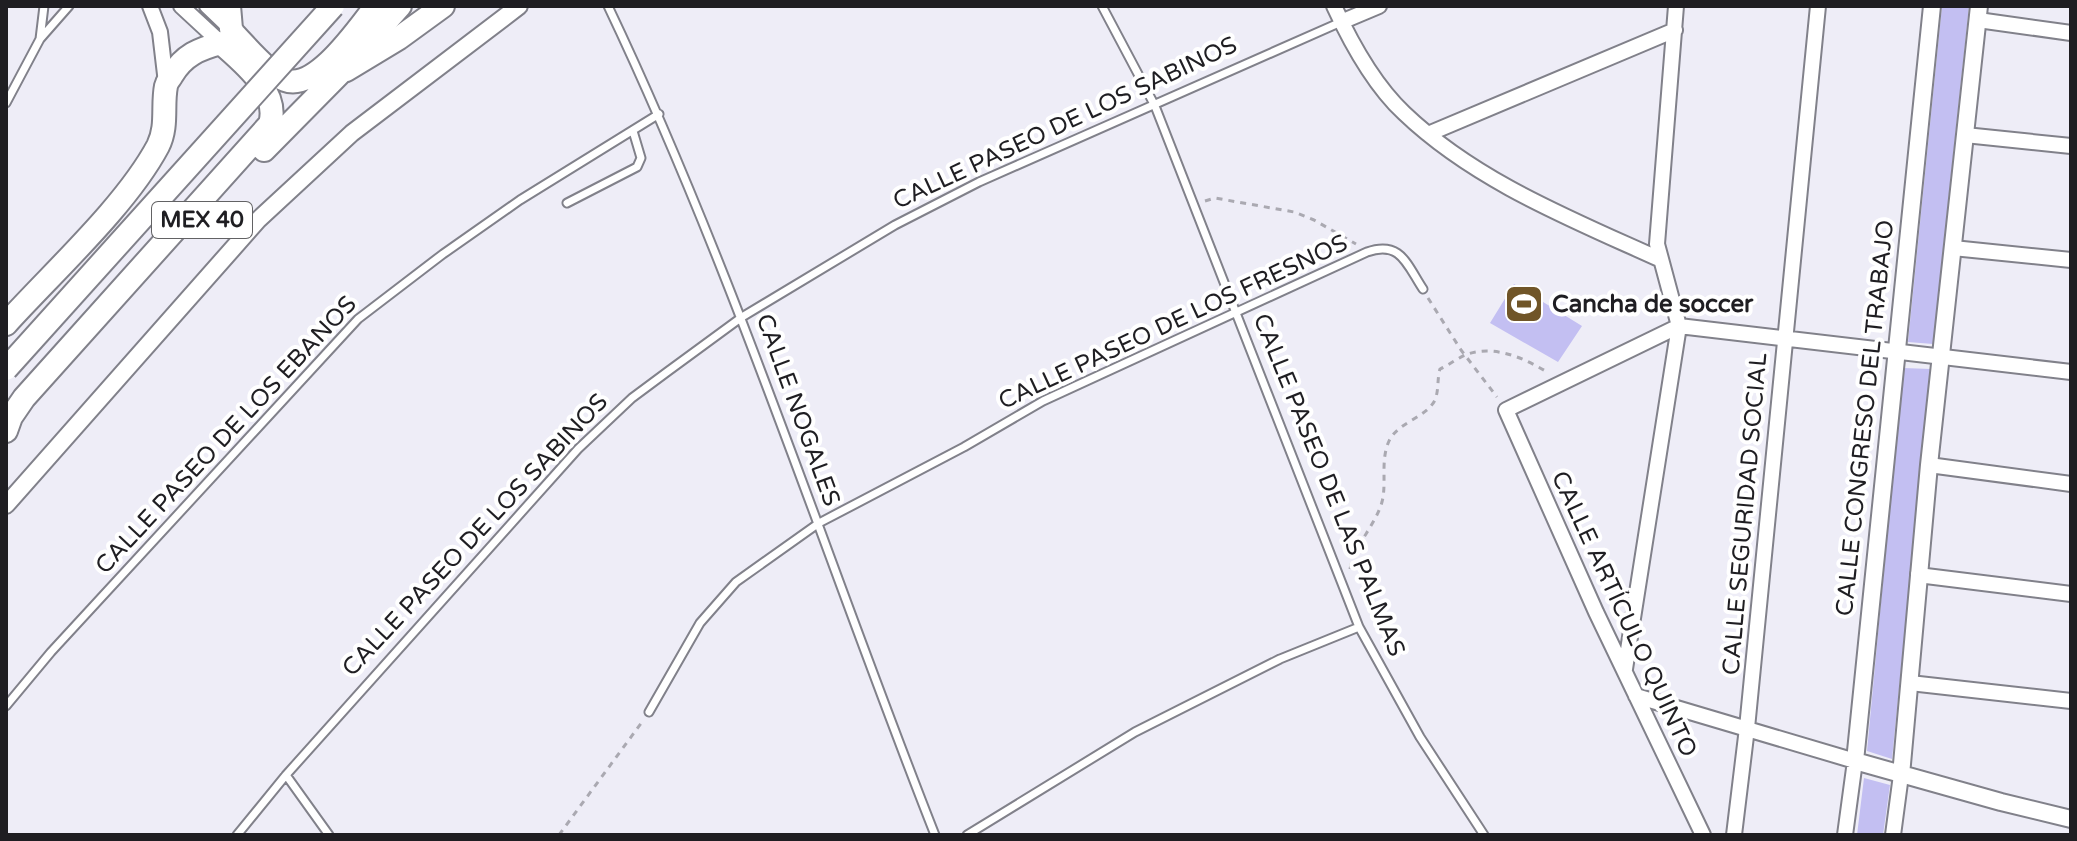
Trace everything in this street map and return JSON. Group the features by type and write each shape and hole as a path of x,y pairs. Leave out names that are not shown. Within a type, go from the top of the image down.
{"main road":[{"path":"6,434 11,417 24,398 270,124 273,108 269,95 226,36 229,6"},
{"name":"MEX 40","path":"6,369 333,6"},
{"path":"226,36 281,78 288,82 302,81 324,67 376,6"},
{"name":"MEX 40","path":"6,434 400,6"},
{"path":"341,72 399,38 443,6"},
{"path":"6,324 140,174 159,143 165,123 166,83 177,65 201,48 226,36"}],"street":[{"path":"150,6 160,32 166,83"},
{"path":"181,6 226,36"},
{"path":"207,6 226,36"},
{"path":"6,505 258,220 352,133 519,6"},
{"path":"1334,6 1378,83 1402,112 1428,134 1546,208 1659,259"},
{"name":"CALLE PASEO DE LOS SABINOS","path":"1341,22 1379,6"},
{"path":"1625,669 1679,326 1659,259 1658,222 1676,6"},
{"name":"CALLE SEGURIDAD SOCIAL","path":"1734,835 1818,6"},
{"name":"CALLE CONGRESO DEL TRABAJO","path":"1845,835 1932,6"},
{"path":"1893,835 1978,13 2071,33"},
{"path":"1428,134 1675,30"},
{"path":"1965,135 2071,146"},
{"path":"1953,248 2071,260"},
{"path":"1506,410 1679,326 2071,372"},
{"name":"CALLE ARTÍCULO QUINTO","path":"1506,410 1703,835"},
{"path":"1929,465 2071,484"},
{"path":"1918,575 2071,594"},
{"path":"1910,683 2071,701"},
{"path":"1636,696 1901,775 2071,819"}],"lane":[{"path":"40,39 44,6"},
{"path":"6,103 40,39 69,6"},
{"name":"CALLE NOGALES","path":"608,6 659,114 742,317 935,835"},
{"name":"CALLE PASEO DE LAS PALMAS","path":"1102,6 1155,106 1359,627 1420,737 1484,835"},
{"name":"CALLE PASEO DE LOS SABINOS","path":"237,835 286,775 578,449 632,398 742,317 909,218 979,182 1341,22"},
{"name":"CALLE PASEO DE LOS EBANOS","path":"6,706 51,652 358,319 520,200 659,114"},
{"path":"567,203 637,167 641,158 633,131"},
{"name":"CALLE PASEO DE LOS FRESNOS","path":"649,712 700,623 736,582 819,523 964,447 1043,401 1370,251 1390,249 1400,253 1423,289"},
{"path":"967,835 1135,732 1280,659 1359,627"},
{"path":"286,775 329,835"}],"path":[{"path":"1194,203 1215,198 1294,212 1370,251"},
{"path":"1423,289 1465,355 1506,410"},
{"path":"1345,592 1355,551 1381,506 1384,458 1389,443 1435,399 1440,369 1465,355 1493,352 1511,354 1564,382"},
{"path":"559,835 649,712"}],"shaded area":[{"path":"1942,6 1969,6 1933,344 1908,342"},
{"name":"Cancha de soccer","path":"1514,284 1582,326 1558,362 1490,323"},
{"path":"1903,368 1931,369 1892,759 1867,751"},
{"path":"1864,778 1890,785 1883,835 1857,835"}],"place":[{"name":"Cancha de soccer","path":"1524,304"}]}
